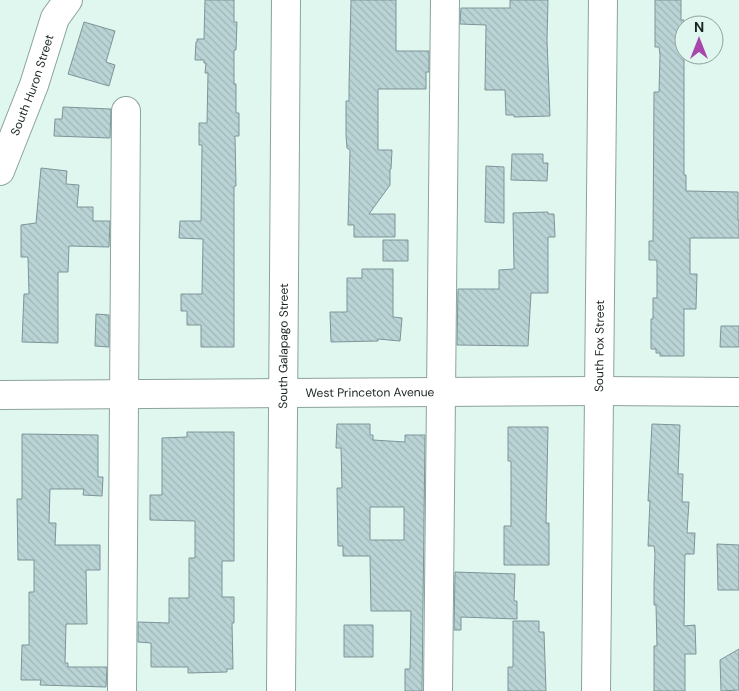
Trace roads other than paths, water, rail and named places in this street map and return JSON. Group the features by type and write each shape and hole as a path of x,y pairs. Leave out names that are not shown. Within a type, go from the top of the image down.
{"street":[{"name":"South Huron Street","path":"0,170 34,85 55,18 68,0"},
{"name":"South Galapago Street","path":"280,691 286,0"},
{"path":"438,691 445,0"},
{"name":"South Fox Street","path":"596,691 603,0"},
{"path":"122,691 126,111"},
{"name":"West Princeton Avenue","path":"0,395 600,391 739,392"}]}
